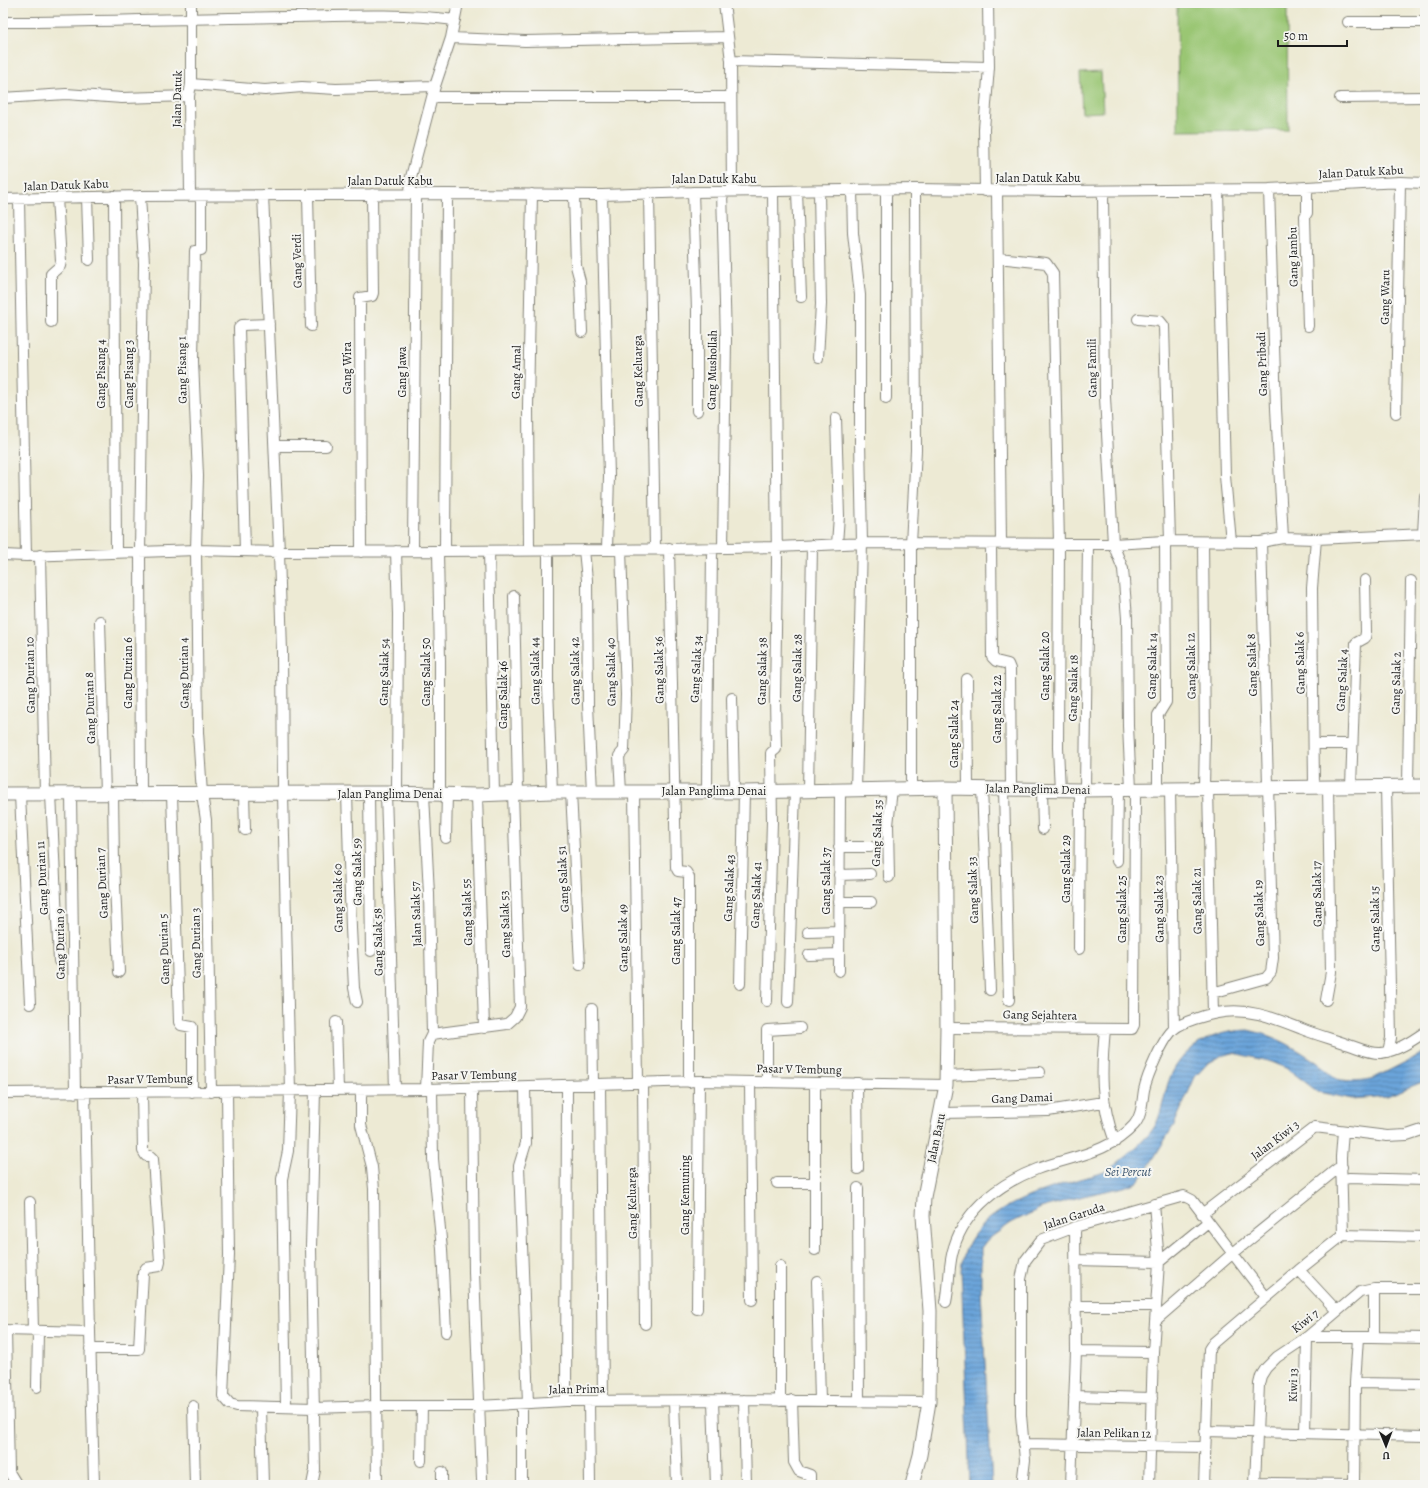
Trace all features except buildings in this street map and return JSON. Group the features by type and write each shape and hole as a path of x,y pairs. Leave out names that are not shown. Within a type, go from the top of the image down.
{"main road":[{"name":"Jalan Panglima Denai","path":"3,794 392,793 477,795 552,792 840,791 945,788 1082,790 1314,786 1425,786"},
{"name":"Jalan Baru","path":"912,1485 920,1455 929,1402 930,1311 923,1216 924,1198 942,1113 946,1081 945,788"}],"street":[{"name":"Jalan Datuk","path":"190,196 189,96 191,84 191,3"},
{"name":"Gang Jawa","path":"413,550 412,193 410,180 451,38 458,3"},
{"name":"Gang Mushollah","path":"723,548 729,190 732,174 730,97 731,61 724,3"},
{"path":"985,191 984,130 989,67 988,3"},
{"path":"3,22 127,22 190,18 381,15 454,20"},
{"path":"1348,22 1425,22"},
{"path":"451,38 525,41 728,37"},
{"path":"731,61 989,67"},
{"path":"191,84 265,90 302,87 336,89 436,86"},
{"path":"3,98 66,94 122,98 189,96"},
{"path":"433,97 730,97"},
{"path":"1340,98 1425,97"},
{"name":"Jalan Datuk Kabu","path":"3,200 114,196 412,193 602,195 729,190 797,192 915,189 985,191 1218,190 1307,188 1400,182 1425,183"},
{"name":"Gang Waru","path":"1396,413 1400,182"},
{"name":"Gang Jambu","path":"1307,188 1307,213 1305,216 1308,326"},
{"path":"911,789 912,544 916,450 915,189"},
{"name":"Gang Pribadi","path":"1269,189 1276,408 1283,538"},
{"path":"852,190 853,233 860,295 862,543 856,790"},
{"path":"886,190 886,398"},
{"path":"1218,190 1225,476 1231,542"},
{"path":"818,358 821,304 819,191"},
{"path":"996,544 997,191"},
{"name":"Gang Famili","path":"1103,191 1105,397 1113,544 1123,569 1127,618 1128,789"},
{"path":"693,192 697,296 697,411"},
{"path":"773,192 777,547"},
{"path":"797,192 801,297"},
{"name":"Gang Keluarga","path":"649,193 655,548"},
{"name":"Gang Wira","path":"361,552 360,298 372,296 373,293 372,194"},
{"name":"Gang Salak 50","path":"446,838 443,794 440,660 447,194"},
{"name":"Gang Amal","path":"529,550 528,399 532,194"},
{"path":"263,195 279,552 290,1091 288,1151 282,1178 286,1407"},
{"name":"Gang Verdi","path":"308,195 311,326"},
{"path":"574,195 576,266 580,281 582,332"},
{"path":"602,195 609,476 607,550"},
{"name":"Gang Pisang 4","path":"114,196 116,553"},
{"name":"Gang Pisang 3","path":"140,196 144,263 140,552"},
{"name":"Gang Pisang 1","path":"196,550 198,476 193,361 195,251 201,250 201,196"},
{"path":"87,197 88,260"},
{"path":"51,322 51,274 60,266 62,261 57,198"},
{"path":"19,200 26,556"},
{"name":"Gang Salak 20","path":"998,258 1046,263 1053,273 1060,543 1058,748 1060,790"},
{"name":"Gang Salak 14","path":"1138,319 1160,321 1164,326 1168,541 1166,702 1158,715 1164,789"},
{"path":"245,551 238,328 242,325 269,324"},
{"path":"836,418 839,516 837,544"},
{"path":"274,446 326,446"},
{"path":"3,555 26,556 196,550 279,552 361,552 396,550 621,550 655,548 777,547 862,543 1113,544 1168,541 1261,542 1283,538 1316,539 1424,534 1425,497"},
{"name":"Gang Salak 6","path":"1314,786 1312,588 1316,539"},
{"name":"Gang Salak 12","path":"1203,542 1203,647 1206,788"},
{"name":"Gang Salak 8","path":"1261,542 1267,788"},
{"name":"Gang Salak 22","path":"996,544 992,657 996,661 1008,664 1010,669 1008,789"},
{"name":"Gang Salak 18","path":"1082,790 1088,544"},
{"name":"Gang Salak 28","path":"788,1002 801,791 812,545"},
{"name":"Gang Salak 38","path":"772,791 771,753 776,749 775,699 777,547"},
{"name":"Gang Salak 36","path":"669,548 674,791"},
{"name":"Gang Salak 34","path":"708,791 708,657 711,650 712,548"},
{"name":"Gang Durian 4","path":"196,550 198,732 202,794"},
{"name":"Gang Salak 54","path":"392,793 398,614 396,550"},
{"name":"Gang Salak 42","path":"584,550 587,580 588,705 592,792"},
{"name":"Gang Salak 40","path":"621,550 626,695 624,750 620,756 621,792"},
{"path":"489,551 494,794"},
{"name":"Gang Salak 44","path":"548,551 548,688 552,792"},
{"name":"Gang Durian 6","path":"140,552 141,794"},
{"name":"Gang Durian 10","path":"40,555 48,794"},
{"name":"Gang Salak 4","path":"1351,786 1356,642 1364,638 1366,632 1365,580"},
{"name":"Gang Salak 2","path":"1408,786 1411,581"},
{"name":"Gang Salak 46","path":"514,596 515,793"},
{"name":"Gang Durian 8","path":"100,621 109,794"},
{"name":"Gang Salak 24","path":"967,679 968,788"},
{"name":"Gang Salak 43","path":"732,698 739,792 740,984"},
{"path":"1314,744 1352,744"},
{"name":"Gang Salak 17","path":"1326,1000 1331,972 1328,786"},
{"name":"Gang Salak 15","path":"1386,786 1390,1038 1388,1052"},
{"name":"Gang Salak 33","path":"982,788 990,990"},
{"name":"Gang Salak 21","path":"1206,788 1213,1014"},
{"name":"Gang Salak 19","path":"1212,993 1266,978 1271,972 1274,958 1267,788"},
{"name":"Gang Salak 35","path":"889,877 888,825 892,789"},
{"path":"1008,789 1009,1000"},
{"path":"1117,861 1128,789"},
{"name":"Gang Salak 25","path":"1128,789 1135,977 1134,1025 1132,1029"},
{"name":"Gang Salak 23","path":"1164,789 1174,1028"},
{"path":"1042,790 1043,829"},
{"name":"Gang Salak 29","path":"1079,949 1082,790"},
{"name":"Gang Salak 47","path":"674,791 676,867 678,871 686,872 689,877 694,1081"},
{"name":"Gang Salak 41","path":"767,1001 772,791"},
{"name":"Gang Salak 37","path":"839,971 840,791"},
{"name":"Gang Salak 51","path":"571,792 580,965"},
{"name":"Gang Salak 49","path":"634,792 640,1082"},
{"name":"Gang Salak 60","path":"347,793 351,928 357,1002"},
{"name":"Gang Salak 58","path":"392,793 395,1089"},
{"name":"Gang Salak 53","path":"432,1034 507,1024 515,1017 520,1007 515,793"},
{"name":"Gang Durian 11","path":"48,794 59,961"},
{"name":"Gang Durian 9","path":"71,794 94,1485"},
{"name":"Gang Durian 7","path":"109,794 119,972"},
{"name":"Gang Durian 5","path":"172,794 179,1022 181,1025 192,1027 192,1092"},
{"name":"Gang Durian 3","path":"202,794 206,820 211,1092"},
{"path":"244,794 244,830"},
{"name":"Gang Salak 59","path":"369,794 371,951"},
{"name":"Jalan Salak 57","path":"424,794 429,894 432,1034 428,1042 429,1089 433,1159 442,1249 446,1332"},
{"path":"20,795 30,1004"},
{"name":"Gang Salak 55","path":"477,795 484,1028"},
{"path":"839,847 871,847"},
{"path":"839,875 870,874"},
{"path":"839,902 871,902"},
{"path":"808,932 839,931"},
{"path":"810,955 839,954"},
{"path":"592,1009 596,1084 603,1401"},
{"path":"946,1302 954,1246 964,1224 985,1199 1005,1185 1038,1169 1102,1149 1115,1142 1136,1123 1140,1115 1145,1088 1154,1061 1174,1028 1196,1019 1231,1011 1258,1014 1371,1052 1388,1052 1410,1042 1425,1032"},
{"path":"336,1022 338,1090"},
{"path":"767,1082 767,1030 800,1028"},
{"name":"Gang Sejahtera","path":"947,1028 1132,1029"},
{"path":"1105,1029 1102,1074 1103,1102 1106,1118 1115,1142"},
{"name":"Pasar V Tembung","path":"3,1093 429,1089 694,1081 857,1083 946,1081 1040,1072"},
{"name":"Gang Kemuning","path":"694,1081 697,1309"},
{"name":"Gang Keluarga","path":"640,1082 645,1324"},
{"path":"750,1082 752,1300"},
{"path":"815,1083 815,1250"},
{"path":"857,1083 858,1169"},
{"path":"566,1401 567,1086"},
{"path":"522,1485 525,1403 520,1166 527,1137 525,1087"},
{"path":"472,1088 474,1272 482,1479"},
{"path":"312,1485 315,1470 311,1247 315,1090"},
{"path":"361,1090 361,1125 372,1166 374,1189 377,1485"},
{"path":"90,1349 139,1349 143,1272 146,1268 159,1266 160,1262 153,1159 150,1156 146,1156 143,1151 142,1092"},
{"name":"Jalan Prima","path":"226,1092 229,1255 223,1396 227,1402 237,1406 314,1408 377,1406 478,1406 566,1401 792,1400 929,1402"},
{"name":"Gang Damai","path":"942,1113 1048,1111 1103,1102"},
{"name":"Jalan Kiwi 3","path":"1158,1262 1205,1218 1313,1128 1321,1127 1343,1131 1397,1136 1425,1129"},
{"path":"1343,1131 1342,1180 1344,1235"},
{"path":"1156,1320 1232,1254 1337,1169 1342,1167"},
{"path":"1342,1180 1349,1178 1425,1180"},
{"path":"776,1183 814,1183"},
{"path":"858,1188 859,1401"},
{"name":"Jalan Garuda","path":"1022,1485 1024,1460 1020,1325 1022,1273 1025,1261 1041,1240 1075,1227 1184,1196 1192,1200 1266,1297"},
{"path":"30,1202 37,1387"},
{"path":"1149,1485 1153,1352 1156,1320 1158,1262 1154,1204"},
{"path":"1070,1485 1076,1351 1075,1227"},
{"path":"1204,1485 1204,1447 1209,1349 1213,1343 1266,1297 1344,1235 1425,1237"},
{"path":"1075,1260 1158,1262"},
{"path":"780,1266 780,1400"},
{"path":"1299,1270 1337,1312"},
{"path":"817,1281 820,1401"},
{"path":"1372,1337 1374,1289"},
{"name":"Kiwi 7","path":"1255,1484 1261,1376 1277,1357 1307,1337 1360,1292 1374,1289 1425,1289"},
{"path":"1075,1306 1156,1306"},
{"path":"18,1485 10,1472 4,1330 90,1332"},
{"path":"1307,1337 1425,1338"},
{"name":"Kiwi 13","path":"1305,1433 1307,1337"},
{"path":"1255,1484 1354,1485 1356,1434 1355,1383 1358,1338"},
{"path":"1076,1351 1153,1352"},
{"path":"1355,1383 1425,1384"},
{"path":"1074,1396 1152,1398"},
{"path":"744,1400 746,1485"},
{"path":"792,1400 794,1462 799,1471 810,1475 810,1485"},
{"path":"589,1401 590,1485"},
{"path":"674,1401 677,1485"},
{"path":"713,1401 716,1485"},
{"path":"193,1406 194,1485"},
{"path":"421,1461 422,1406"},
{"path":"261,1407 263,1485"},
{"path":"1205,1431 1425,1436"},
{"name":"Jalan Pelikan 12","path":"1023,1444 1071,1446 1204,1447"},
{"path":"442,1472 442,1485"}],"green space":[{"path":"1177,3 1287,3 1288,130 1178,131"},
{"path":"1101,72 1103,112 1082,113 1080,73"}],"water":[{"name":"Sei Percut","path":"1248,1030 1268,1035 1285,1043 1318,1063 1334,1078 1346,1081 1374,1078 1425,1052 1425,1081 1387,1096 1351,1099 1318,1092 1288,1069 1272,1062 1234,1053 1221,1056 1207,1064 1195,1077 1174,1125 1144,1174 1137,1182 1124,1187 1083,1196 1041,1208 1011,1223 987,1240 981,1248 981,1292 992,1485 970,1485 961,1269 966,1250 975,1234 987,1221 1002,1210 1019,1201 1037,1193 1099,1174 1114,1166 1147,1136 1156,1124 1168,1083 1173,1070 1180,1060 1199,1043 1210,1038 1235,1031"}]}
